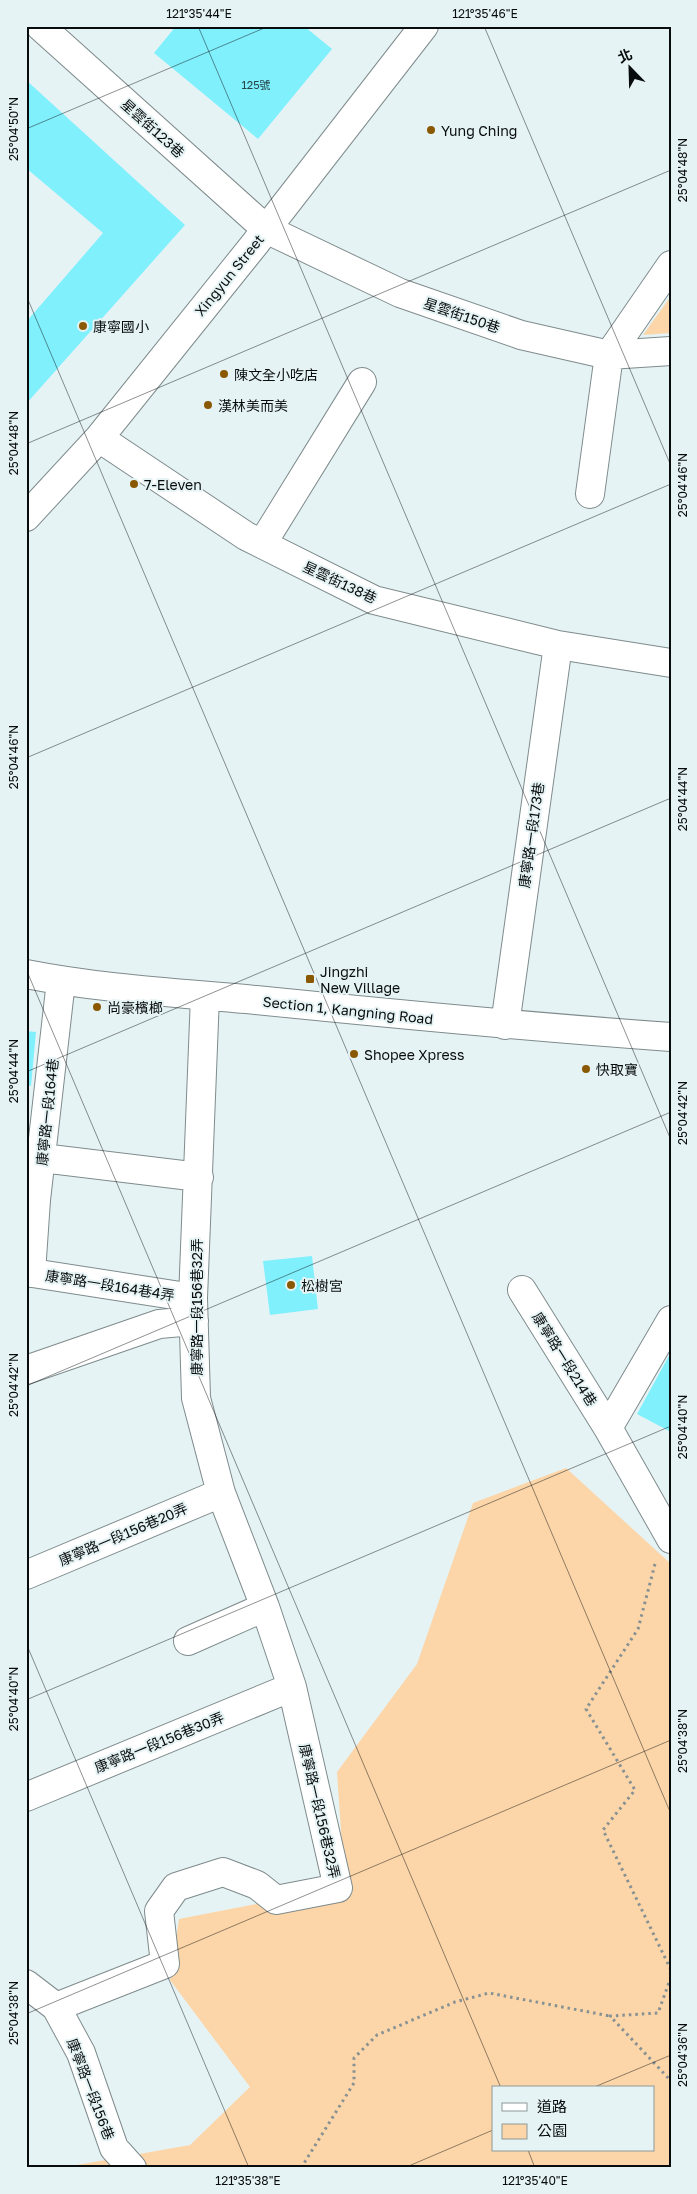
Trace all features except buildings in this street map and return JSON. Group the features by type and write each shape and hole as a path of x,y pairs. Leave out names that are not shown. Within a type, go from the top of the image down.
{"street":[{"name":"星雲街123巷","path":"40,26 266,230"},
{"name":"Xingyun Street","path":"26,517 99,438 266,230 424,26"},
{"name":"星雲街150巷","path":"266,230 400,293 521,335 609,355 671,350"},
{"path":"590,494 609,355 671,264"},
{"path":"262,544 362,382"},
{"name":"星雲街138巷","path":"99,438 246,536 374,600 558,645 671,663"},
{"name":"康寧路一段173巷","path":"504,1025 558,645"},
{"name":"Section 1, Kangning Road","path":"26,974 61,981 205,996 504,1025 671,1037"},
{"name":"康寧路一段164巷","path":"29,1273 31,1200 42,1158 61,981"},
{"name":"康寧路一段156巷32弄","path":"56,2007 165,1964 159,1911 176,1887 223,1872 257,1885 276,1900 338,1888 292,1688 265,1607 220,1493 196,1398 194,1310 205,996"},
{"path":"42,1158 198,1177"},
{"name":"康寧路一段164巷4弄","path":"29,1273 194,1310"},
{"name":"康寧路一段214巷","path":"522,1290 669,1528"},
{"path":"26,1370 194,1310"},
{"name":"康寧路一段214巷","path":"608,1428 671,1320"},
{"name":"康寧路一段156巷20弄","path":"26,1575 220,1493"},
{"path":"188,1641 265,1607"},
{"name":"康寧路一段156巷30弄","path":"26,1797 292,1688"},
{"path":"26,1984 56,2007"},
{"name":"康寧路一段156巷","path":"56,2007 81,2053 114,2148 132,2168"}],"path":[{"path":"669,1528 638,1629 586,1709 635,1790 603,1830 671,1970"},
{"path":"301,2168 354,2083 354,2058 377,2035 455,2002 489,1993 610,2016 658,2013 671,1977"},
{"path":"610,2016 671,2082"}],"green space":[{"path":"671,296 671,333 643,335"},
{"path":"566,1468 671,1564 671,2168 60,2168 190,2145 250,2087 170,1980 179,1919 338,1888 344,1876 337,1772 417,1664 473,1503"}],"place":[{"name":"Yung Ching","path":"431,130"},
{"name":"康寧國小","path":"83,326"},
{"name":"陳文全小吃店","path":"224,374"},
{"name":"漢林美而美","path":"208,405"},
{"name":"7-Eleven","path":"134,484"},
{"name":"Jingzhi New Village","path":"310,979"},
{"name":"尚豪檳榔","path":"97,1007"},
{"name":"Shopee Xpress","path":"354,1054"},
{"name":"快取寶","path":"586,1069"},
{"name":"松樹宮","path":"291,1285"}]}
